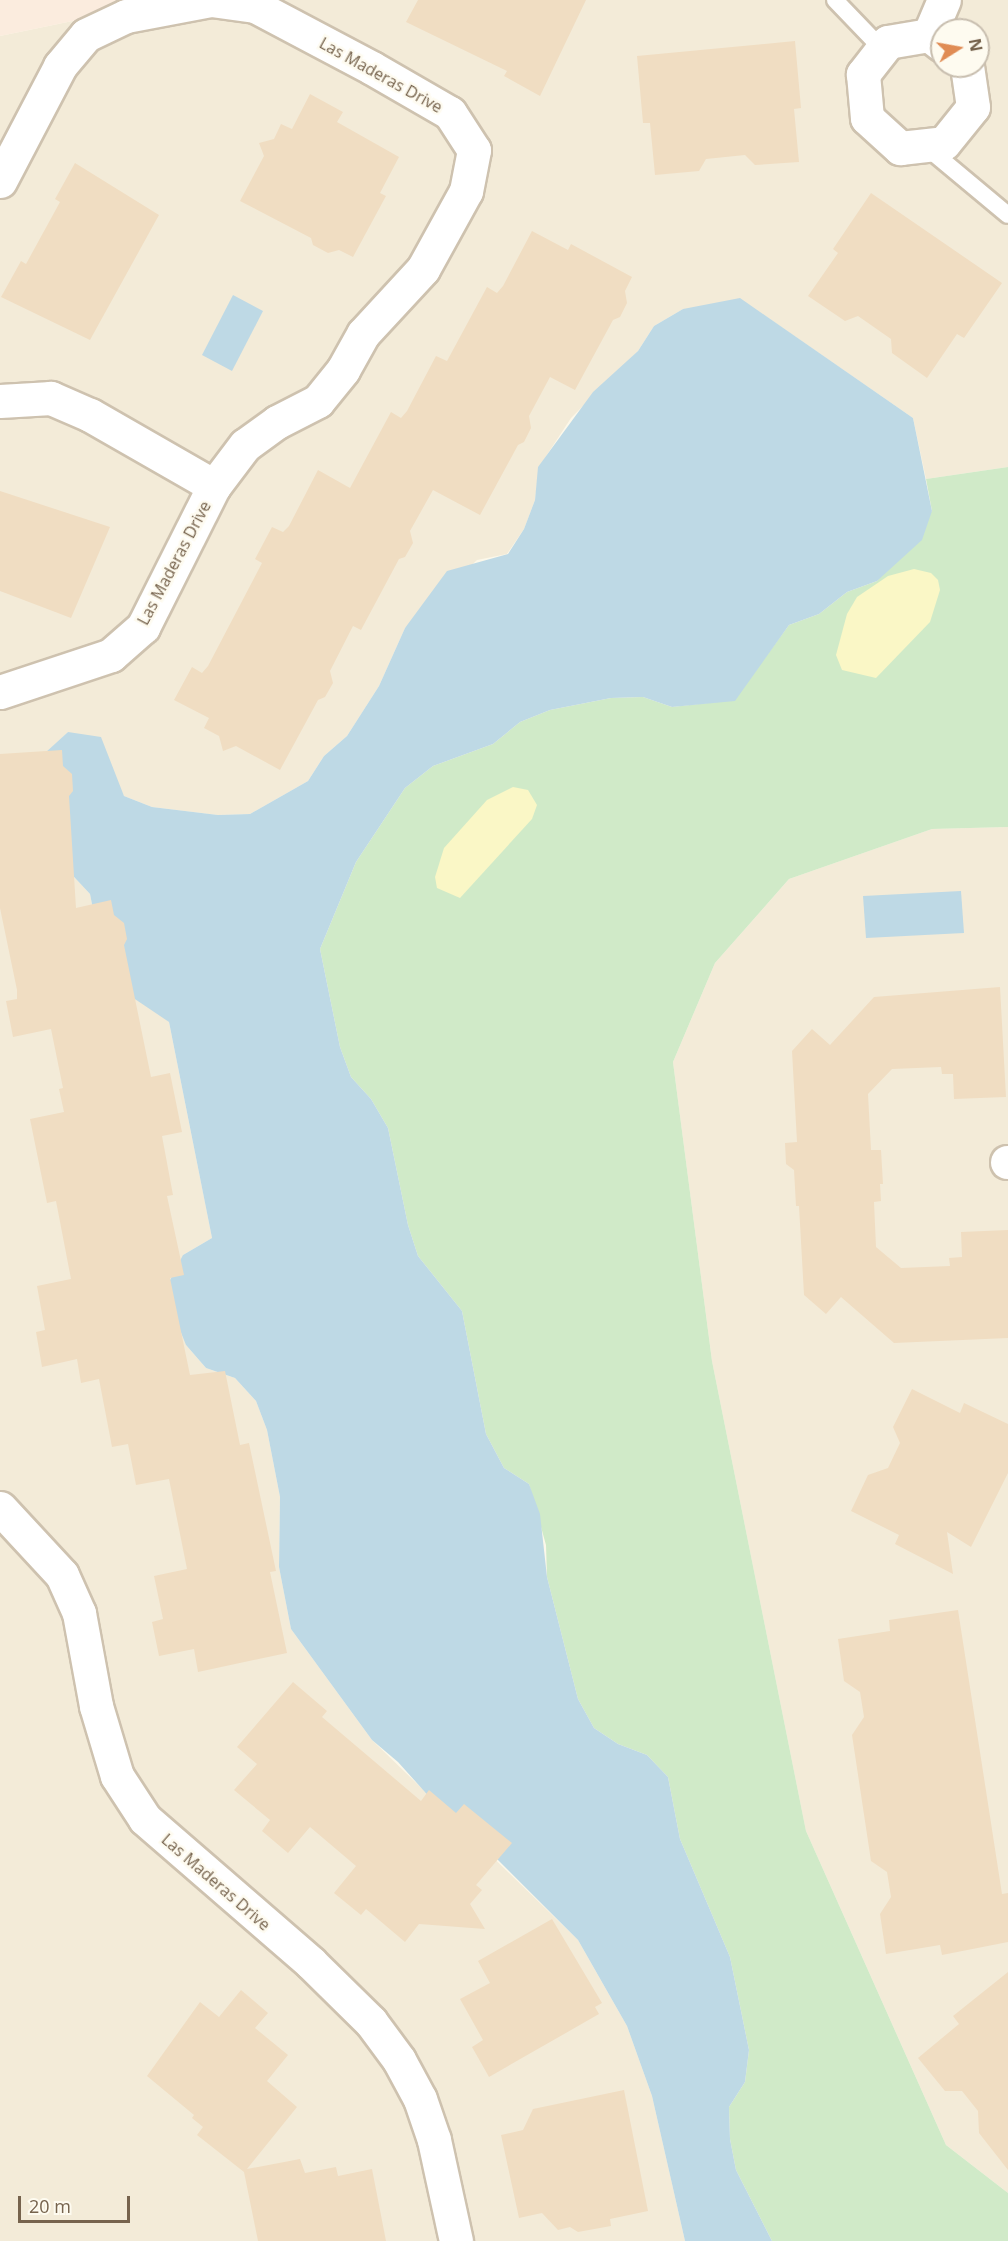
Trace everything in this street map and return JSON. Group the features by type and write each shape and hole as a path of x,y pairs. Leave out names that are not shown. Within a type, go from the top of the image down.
{"street":[{"name":"Las Maderas Drive","path":"0,181 60,66 86,36 126,16 211,0 255,6 450,113 474,150 466,191 423,269 363,334 343,370 318,401 245,445 214,486 143,627 111,655 0,692"},
{"path":"940,18 944,0"},
{"path":"930,40 888,42 882,49 863,74 867,118 900,148 944,143 973,107 969,78"},
{"name":"Las Maderas Drive","path":"0,401 51,398 90,415 214,486"},
{"name":"Las Maderas Drive","path":"0,1508 62,1575 79,1613 96,1706 117,1776 145,1819 311,1963 371,2022 399,2060 420,2099 434,2140 456,2241"}],"lane":[{"path":"835,0 882,49"},
{"path":"923,145 1008,214"}],"shaded area":[{"path":"0,0 174,0 0,36"},
{"path":"174,0 1008,0 1008,467 926,479 913,418 764,315 683,309 654,326 638,351 571,418 539,467 535,500 524,529 507,554 477,560 405,628 379,686 347,736 324,756 308,781 250,814 218,815 152,807 124,796 68,732 45,754 48,849 90,894 97,930 169,1022 212,1238 183,1255 186,1345 206,1368 235,1378 256,1401 267,1430 280,1497 279,1567 291,1629 372,1740 578,1940 627,2026 652,2096 685,2241 0,2241 0,36"},
{"path":"1008,827 1008,2193 946,2145 806,1831 712,1361 673,1062 715,963 789,879 932,829"}],"green space":[{"path":"1008,467 1008,827 932,829 789,879 715,963 673,1062 712,1361 806,1831 946,2145 1008,2193 1008,2241 772,2241 736,2170 730,2139 729,2107 745,2082 749,2050 730,1957 680,1839 668,1777 647,1755 618,1744 594,1728 578,1699 547,1577 546,1545 529,1484 504,1468 486,1434 462,1311 418,1256 408,1225 388,1128 371,1099 351,1077 340,1047 320,949 356,862 405,788 433,766 493,744 520,722 550,710 611,698 643,697 672,707 734,700 789,625 819,614 847,592 877,581 932,511 926,479"}],"sand":[{"path":"914,569 931,573 938,580 940,590 930,622 876,678 842,670 836,655 847,614 857,597 888,576"},
{"path":"513,787 528,790 537,805 532,819 460,898 437,888 435,877 444,848 487,800"}],"water":[{"path":"233,295 263,311 232,371 202,355"},
{"path":"740,298 913,418 932,511 922,540 877,581 847,592 819,614 789,625 735,701 672,707 643,697 611,698 550,710 520,722 493,744 433,766 405,788 356,862 320,949 340,1047 351,1077 371,1099 388,1128 408,1225 418,1256 462,1311 486,1434 504,1468 529,1484 540,1514 547,1577 578,1699 594,1728 618,1744 647,1755 668,1777 680,1839 730,1957 749,2050 745,2082 729,2107 730,2139 736,2170 772,2241 685,2241 652,2096 627,2026 578,1940 484,1846 459,1830 398,1762 372,1740 291,1629 279,1567 280,1497 267,1430 256,1401 235,1378 206,1368 186,1345 174,1315 168,1284 183,1255 212,1238 169,1022 120,989 97,930 90,894 48,849 45,753 68,732 101,737 124,796 152,807 218,815 250,814 308,781 324,756 347,736 379,686 405,628 447,571 508,554 524,529 535,500 538,467 593,392 638,351 654,326 683,309"},
{"path":"961,891 964,933 866,938 863,896"}],"building":[{"path":"418,0 586,0 540,96 504,76 507,71 406,22"},
{"path":"795,41 801,108 794,109 799,162 755,165 745,155 706,159 699,171 655,175 650,123 643,123 637,56"},
{"path":"310,94 343,112 337,122 399,157 380,193 386,196 353,257 339,250 328,253 313,245 311,238 240,201 264,156 259,143 274,139 281,124 292,129"},
{"path":"75,163 159,215 90,340 1,297 21,261 26,264 60,202 55,199"},
{"path":"871,193 1002,283 964,338 957,334 927,378 892,353 891,339 858,316 845,321 808,296 838,253 833,249"},
{"path":"532,231 568,250 571,244 632,277 625,291 627,303 620,317 613,320 575,390 550,377 529,416 531,428 524,442 518,445 480,515 433,490 410,531 413,543 405,557 399,559 361,630 353,626 330,671 333,683 325,697 318,700 280,770 236,746 223,751 219,736 204,728 209,718 174,700 192,667 202,673 208,666 262,563 255,559 272,527 283,532 289,526 318,470 350,488 391,412 401,418 436,356 447,361 487,287 497,293 503,286"},
{"path":"0,491 110,527 71,618 0,591"},
{"path":"62,750 63,766 72,774 73,791 69,796 76,908 111,900 114,915 124,923 127,939 124,945 151,1077 170,1073 182,1132 162,1136 173,1195 167,1196 184,1275 170,1278 190,1375 225,1371 240,1445 249,1443 276,1571 270,1572 287,1653 198,1672 194,1649 159,1656 152,1622 163,1619 154,1576 187,1569 169,1479 136,1485 128,1444 112,1447 99,1379 81,1383 77,1359 42,1367 36,1332 45,1330 37,1286 71,1279 56,1201 47,1203 30,1119 64,1112 59,1089 63,1088 51,1029 13,1037 6,1001 17,999 17,990 0,908 0,754"},
{"path":"1000,987 1006,1097 954,1099 953,1074 942,1074 941,1067 892,1069 868,1094 871,1150 881,1150 883,1184 880,1184 881,1201 874,1202 876,1247 901,1268 950,1266 949,1258 962,1257 961,1232 1008,1230 1008,1338 894,1343 841,1297 826,1314 804,1295 799,1206 796,1206 794,1170 786,1164 785,1143 797,1142 792,1051 812,1029 830,1045 874,997"},
{"path":"912,1389 960,1413 964,1403 1008,1424 1008,1473 971,1547 947,1532 953,1574 895,1544 899,1535 851,1511 868,1475 888,1468 900,1443 893,1427"},
{"path":"958,1610 1002,1894 1008,1893 1008,1942 942,1955 940,1945 886,1954 880,1914 891,1897 887,1872 871,1861 852,1735 864,1717 860,1692 844,1681 838,1639 890,1631 889,1620"},
{"path":"293,1682 327,1711 322,1717 421,1801 429,1790 456,1813 464,1804 512,1843 476,1885 482,1890 470,1904 485,1929 419,1924 405,1942 366,1909 361,1915 334,1893 356,1866 310,1827 288,1853 262,1831 270,1820 234,1790 257,1764 237,1747"},
{"path":"552,1919 602,2003 595,2007 599,2014 489,2077 472,2047 483,2040 460,1999 490,1983 478,1961"},
{"path":"1008,1972 1008,2170 979,2133 978,2111 962,2091 945,2091 918,2058 959,2024 953,2016"},
{"path":"241,1990 268,2013 255,2028 288,2055 267,2081 297,2107 247,2169 300,2159 305,2173 336,2167 338,2176 372,2169 386,2241 258,2241 244,2172 197,2135 203,2127 192,2118 194,2115 147,2076 200,2002 219,2017"},
{"path":"624,2090 648,2211 610,2219 611,2226 578,2232 570,2227 558,2230 542,2213 519,2218 501,2135 523,2130 533,2109"}]}
